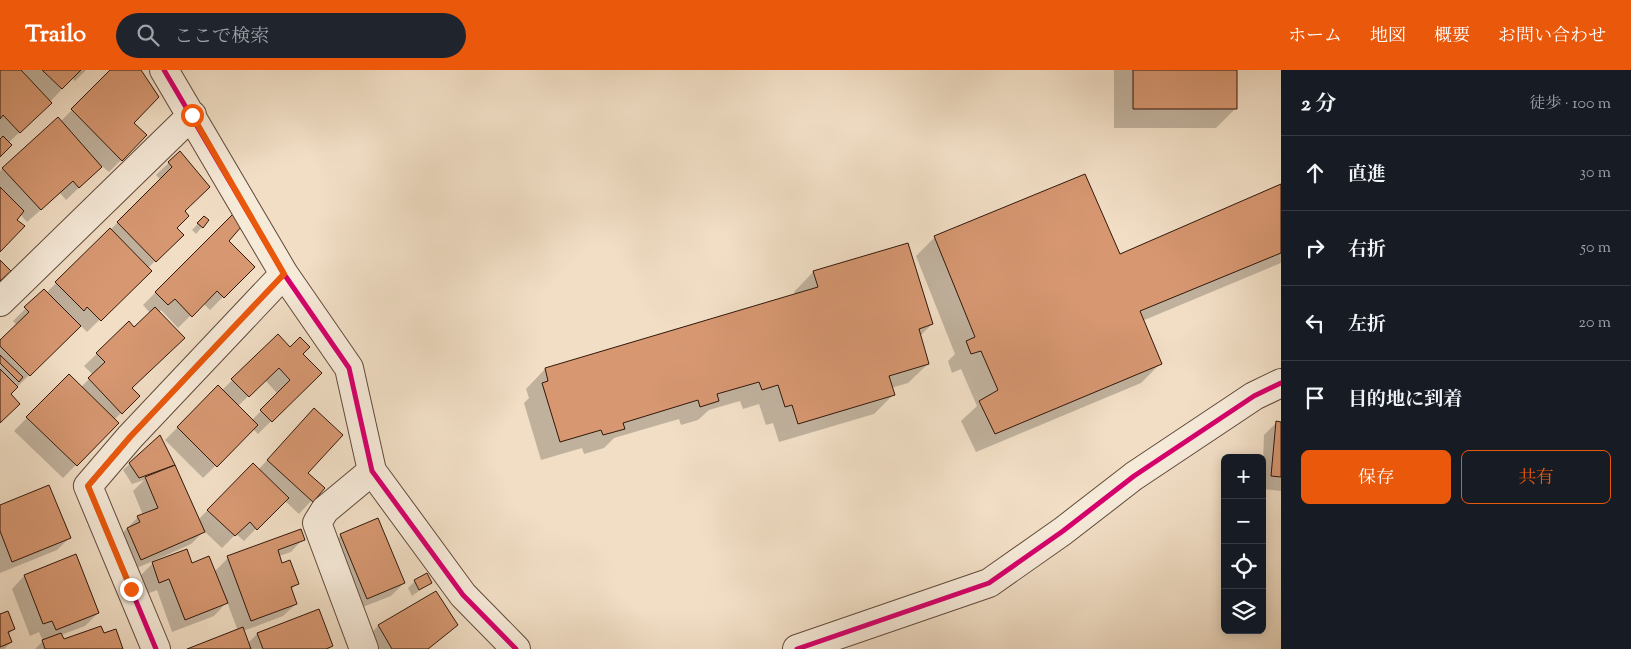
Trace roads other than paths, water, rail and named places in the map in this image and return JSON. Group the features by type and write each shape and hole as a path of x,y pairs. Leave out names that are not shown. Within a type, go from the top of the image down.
{"street":[{"path":"164,70 284,274 349,368 372,471 463,595 516,649"},
{"path":"0,302 192,115"},
{"path":"156,649 88,486 130,437 284,274"},
{"path":"797,649 989,582 1063,531 1134,476 1254,396 1281,383"},
{"path":"364,649 317,523 325,510 372,471"}]}
